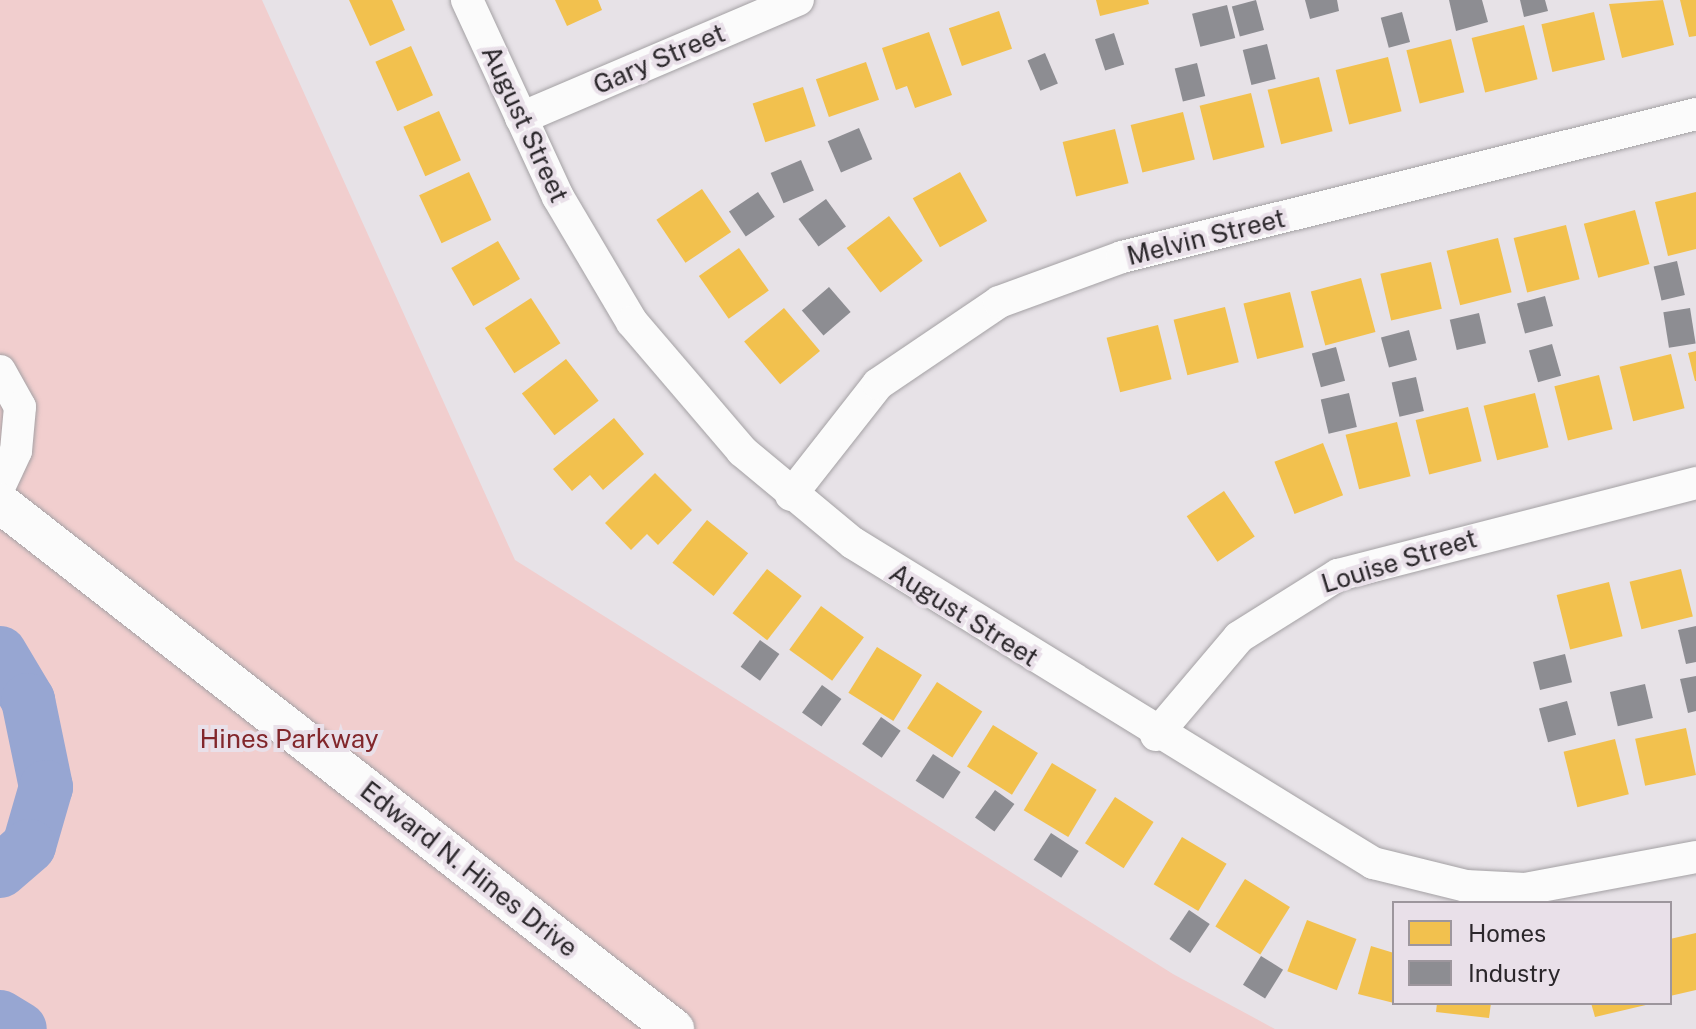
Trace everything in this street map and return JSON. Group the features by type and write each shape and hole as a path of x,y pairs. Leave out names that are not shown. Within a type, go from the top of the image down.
{"street":[{"name":"August Street","path":"467,0 575,230 632,322 712,421 791,495 903,579 1340,849 1407,874 1525,889 1585,884 1696,857"},
{"name":"Gary Street","path":"521,118 798,0"},
{"name":"Melvin Street","path":"791,495 878,384 940,335 1010,297 1122,257 1696,114"},
{"path":"0,371 20,407 16,451 0,485"},
{"name":"Louise Street","path":"1156,735 1239,637 1338,575 1696,483"},
{"name":"Edward N. Hines Drive","path":"0,503 674,1029"}],"green space":[{"name":"Hines Parkway","path":"0,0 262,0 515,560 1173,974 1275,1029 0,1029"}],"building: Homes":[{"path":"349,0 392,0 405,30 370,46"},
{"path":"555,0 598,0 602,10 567,26"},
{"path":"1096,0 1148,0 1149,4 1100,16"},
{"path":"1663,0 1674,45 1622,58 1609,4"},
{"path":"1680,0 1696,0 1696,36 1689,37"},
{"path":"999,11 1012,49 962,66 949,28"},
{"path":"1594,12 1605,60 1552,72 1541,24"},
{"path":"1524,25 1538,79 1485,92 1472,38"},
{"path":"929,32 952,95 915,108 907,86 896,90 882,48"},
{"path":"1451,39 1464,92 1420,103 1406,50"},
{"path":"411,46 433,95 397,111 375,62"},
{"path":"1388,57 1402,111 1349,124 1336,70"},
{"path":"866,62 879,100 829,117 816,79"},
{"path":"1319,77 1333,131 1281,144 1268,90"},
{"path":"803,87 816,126 765,142 753,103"},
{"path":"1251,93 1265,147 1213,160 1200,106"},
{"path":"439,111 461,160 425,176 403,127"},
{"path":"1183,112 1195,160 1142,173 1131,125"},
{"path":"1115,129 1129,183 1076,196 1063,142"},
{"path":"469,172 491,220 442,243 419,195"},
{"path":"960,172 987,221 940,247 913,198"},
{"path":"702,189 731,232 685,263 656,220"},
{"path":"1696,192 1696,249 1668,256 1655,202"},
{"path":"1635,210 1649,264 1598,278 1584,224"},
{"path":"889,216 923,261 880,293 847,248"},
{"path":"1566,225 1580,279 1527,292 1514,238"},
{"path":"1498,238 1512,292 1460,305 1447,251"},
{"path":"498,241 520,279 473,306 451,268"},
{"path":"739,248 769,291 729,319 699,276"},
{"path":"1431,262 1442,309 1391,320 1380,274"},
{"path":"1361,278 1375,332 1325,346 1311,291"},
{"path":"1290,292 1304,347 1257,359 1243,304"},
{"path":"531,298 560,343 514,373 485,328"},
{"path":"1225,307 1239,362 1187,375 1174,320"},
{"path":"784,308 820,351 780,384 744,341"},
{"path":"1158,325 1172,379 1120,392 1107,338"},
{"path":"1696,351 1696,381 1695,381 1688,353"},
{"path":"1671,354 1685,408 1633,421 1620,367"},
{"path":"566,359 599,401 555,435 522,393"},
{"path":"1599,375 1613,429 1568,440 1554,386"},
{"path":"1535,393 1549,447 1497,460 1484,406"},
{"path":"1468,407 1482,461 1429,474 1416,420"},
{"path":"614,418 644,454 603,490 590,475 572,491 553,469"},
{"path":"1397,422 1411,476 1359,489 1346,435"},
{"path":"1323,443 1343,495 1295,514 1274,462"},
{"path":"655,473 692,510 658,545 647,534 631,550 605,523"},
{"path":"1224,491 1255,537 1217,562 1187,516"},
{"path":"707,520 748,553 714,596 672,563"},
{"path":"767,569 802,596 767,640 733,613"},
{"path":"1681,569 1693,617 1641,629 1630,582"},
{"path":"1609,582 1623,636 1570,649 1557,595"},
{"path":"821,606 864,637 832,681 789,650"},
{"path":"877,647 922,675 893,721 848,693"},
{"path":"937,682 982,711 952,758 907,728"},
{"path":"993,725 1038,753 1012,795 967,767"},
{"path":"1686,728 1696,775 1645,786 1635,739"},
{"path":"1615,739 1629,794 1577,807 1564,752"},
{"path":"1052,763 1097,790 1068,837 1024,810"},
{"path":"1115,797 1154,822 1124,868 1085,843"},
{"path":"1182,837 1227,864 1198,911 1154,884"},
{"path":"1245,879 1290,907 1260,955 1215,926"},
{"path":"1307,920 1356,939 1337,990 1287,971"},
{"path":"1696,933 1696,990 1672,996 1672,939"},
{"path":"1371,946 1392,952 1392,1002 1358,994"},
{"path":"1437,1005 1491,1005 1489,1018 1436,1012"},
{"path":"1592,1005 1646,1005 1595,1017"}],"building: Industry":[{"path":"1256,0 1264,30 1240,36 1232,6"},
{"path":"1305,0 1337,0 1339,11 1310,19"},
{"path":"1449,0 1482,0 1488,22 1456,31"},
{"path":"1520,0 1545,0 1548,11 1524,17"},
{"path":"1227,5 1235,38 1200,47 1192,14"},
{"path":"1402,12 1410,42 1389,48 1381,18"},
{"path":"1114,33 1124,64 1105,71 1095,39"},
{"path":"1267,44 1276,79 1251,85 1243,50"},
{"path":"1045,53 1058,83 1040,91 1028,60"},
{"path":"1197,63 1205,96 1183,102 1175,69"},
{"path":"859,128 872,159 841,173 828,141"},
{"path":"801,160 814,190 784,203 771,173"},
{"path":"758,192 775,217 746,236 729,212"},
{"path":"826,199 846,227 818,246 798,219"},
{"path":"1677,261 1685,295 1661,301 1654,266"},
{"path":"829,287 851,312 823,336 802,311"},
{"path":"1545,296 1553,326 1525,333 1517,304"},
{"path":"1690,308 1696,344 1669,348 1663,312"},
{"path":"1479,313 1486,343 1457,350 1450,320"},
{"path":"1409,330 1417,360 1389,367 1381,338"},
{"path":"1552,344 1561,376 1538,382 1529,351"},
{"path":"1336,347 1345,381 1321,387 1312,353"},
{"path":"1416,377 1424,411 1400,417 1392,383"},
{"path":"1349,393 1357,427 1329,434 1321,400"},
{"path":"1696,626 1696,662 1686,664 1678,630"},
{"path":"760,640 779,654 760,681 741,667"},
{"path":"1565,654 1572,682 1540,690 1533,662"},
{"path":"1696,676 1696,711 1688,713 1680,679"},
{"path":"1645,684 1653,718 1618,726 1610,692"},
{"path":"822,685 841,699 821,727 802,713"},
{"path":"1567,701 1576,735 1548,742 1539,709"},
{"path":"881,717 901,731 882,758 862,744"},
{"path":"933,754 961,772 943,799 916,781"},
{"path":"995,790 1014,804 994,832 975,818"},
{"path":"1051,833 1079,851 1061,878 1034,860"},
{"path":"1189,910 1210,924 1190,953 1169,939"},
{"path":"1261,956 1283,970 1265,999 1243,985"}],"waterway":[{"path":"0,653 28,700 46,787 29,846 0,871"},
{"path":"0,1017 20,1029"}]}
